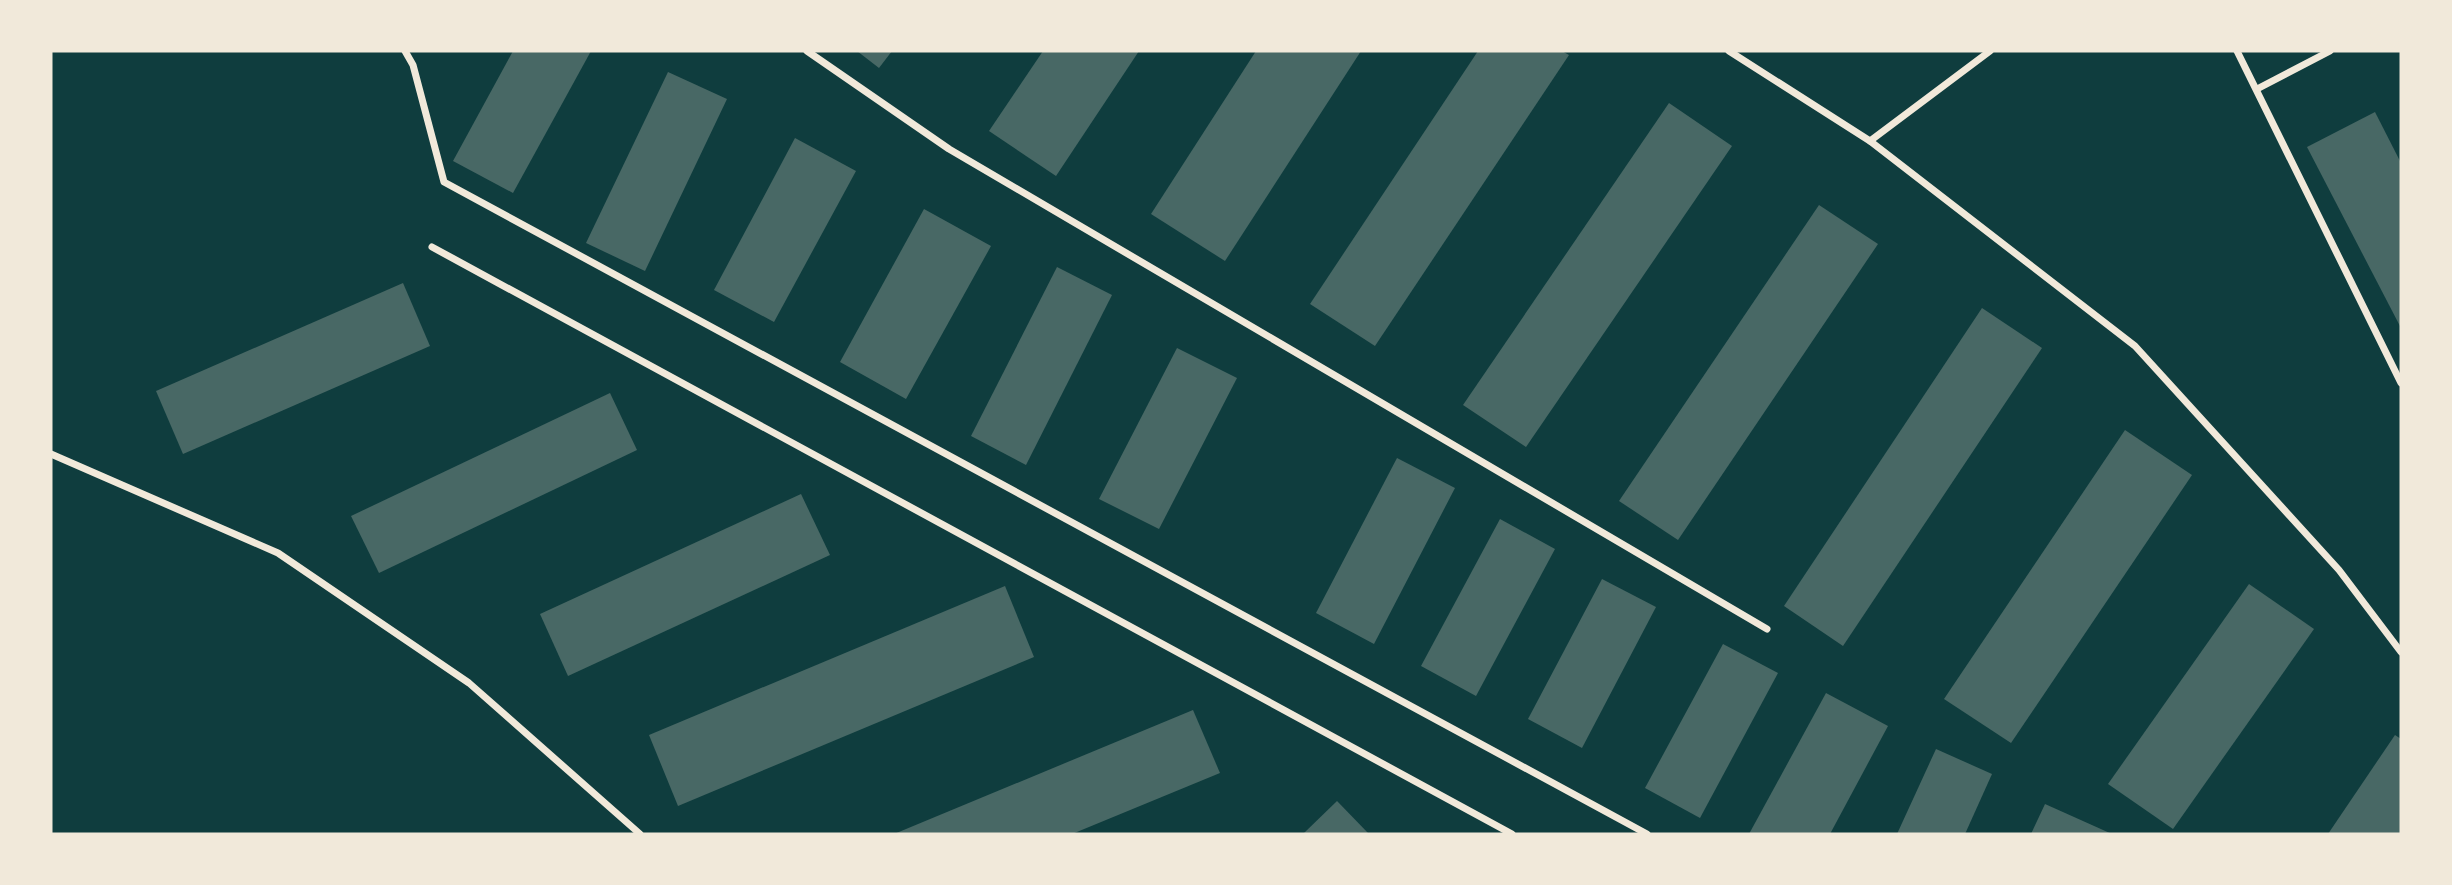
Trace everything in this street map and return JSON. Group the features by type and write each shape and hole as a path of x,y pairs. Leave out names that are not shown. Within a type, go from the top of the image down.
{"street":[{"path":"405,51 413,65 444,182 1647,834"},
{"path":"807,51 949,149 1766,629"},
{"path":"1729,51 1870,141 2135,346 2339,570 2401,652"},
{"path":"1870,141 1990,51"},
{"path":"2237,51 2401,383"},
{"path":"2258,89 2330,51"},
{"path":"432,247 1511,834"},
{"path":"51,454 278,553 469,683 640,834"}],"building":[{"path":"513,51 591,51 513,193 453,161"},
{"path":"857,51 892,51 879,68"},
{"path":"1043,51 1139,51 1056,176 989,131"},
{"path":"1256,51 1361,51 1225,261 1151,214"},
{"path":"1478,51 1562,51 1569,55 1375,346 1310,304"},
{"path":"668,72 727,99 645,271 586,243"},
{"path":"1669,103 1732,146 1526,447 1463,405"},
{"path":"2375,112 2401,163 2401,328 2307,147"},
{"path":"795,138 856,171 774,322 714,290"},
{"path":"1819,205 1878,244 1678,540 1619,501"},
{"path":"924,209 991,246 906,399 840,362"},
{"path":"1057,267 1112,295 1026,465 971,436"},
{"path":"403,283 430,346 183,454 156,391"},
{"path":"1982,308 2042,348 1843,646 1784,606"},
{"path":"1177,348 1237,378 1159,529 1099,499"},
{"path":"610,393 637,450 379,573 351,516"},
{"path":"2125,430 2192,475 2011,743 1944,699"},
{"path":"1397,458 1455,488 1374,644 1316,613"},
{"path":"801,494 830,555 568,676 540,614"},
{"path":"1500,519 1555,549 1476,696 1421,666"},
{"path":"1602,579 1656,607 1582,748 1528,719"},
{"path":"2249,584 2314,629 2173,829 2108,784"},
{"path":"1005,586 1034,657 678,806 649,735"},
{"path":"1723,644 1778,673 1700,818 1645,788"},
{"path":"1826,693 1888,726 1830,834 1749,834"},
{"path":"1193,710 1220,773 1072,834 894,834"},
{"path":"2395,735 2401,739 2401,834 2328,834"},
{"path":"1936,749 1992,774 1965,834 1897,834"},
{"path":"1337,801 1369,834 1303,834"},
{"path":"2045,804 2112,834 2031,834"}]}
